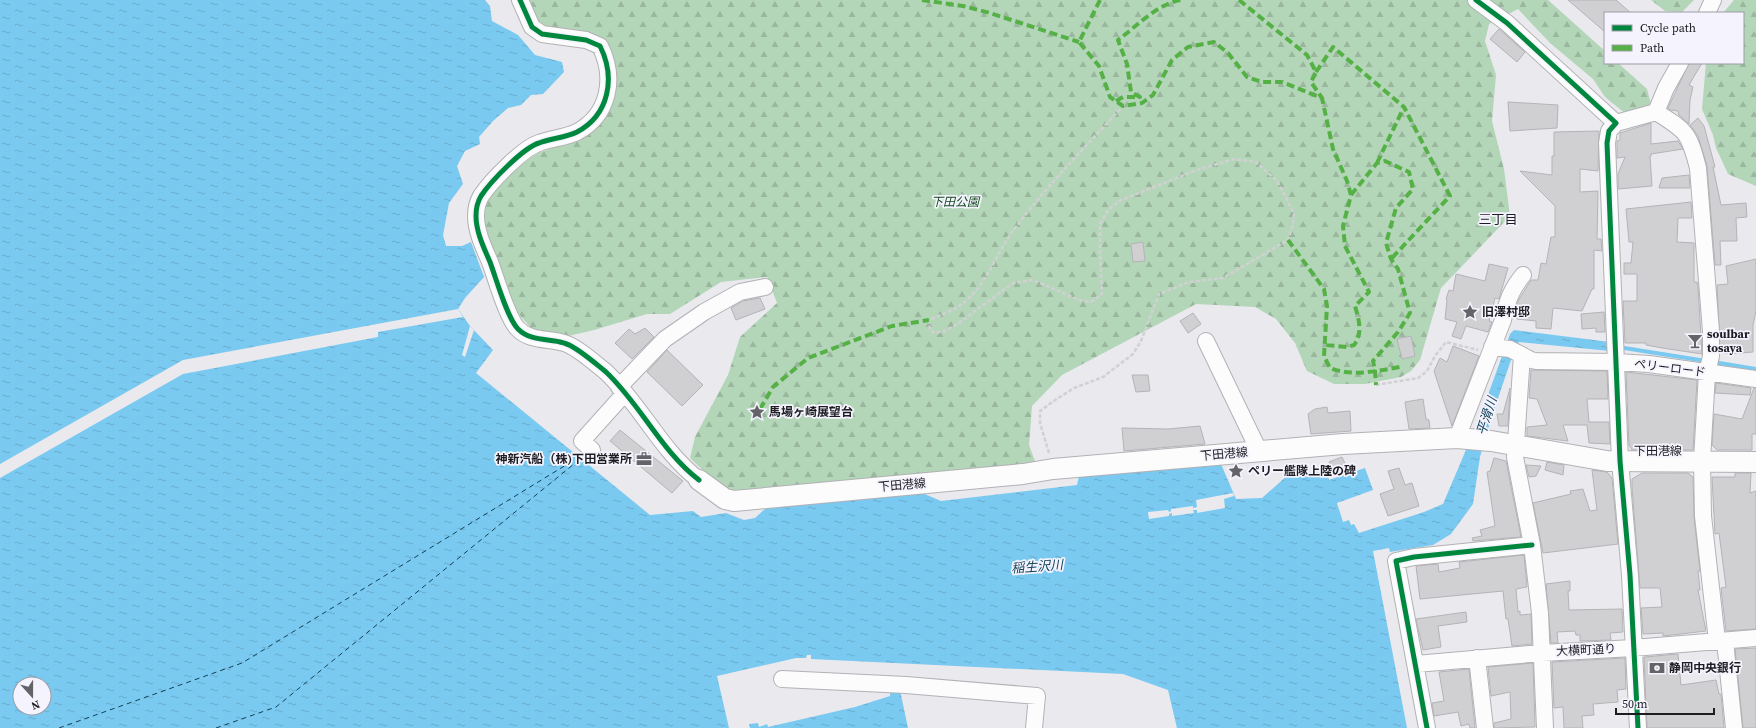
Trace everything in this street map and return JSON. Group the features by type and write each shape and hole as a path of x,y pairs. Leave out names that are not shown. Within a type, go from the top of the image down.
{"main road":[{"name":"下田港線","path":"698,480 720,496 734,501 1016,474 1053,469 1259,451 1344,444 1461,438 1491,441 1607,461 1756,462"}],"street":[{"path":"520,0 532,27 542,34 586,40 600,46 605,54 609,83 608,95 602,109 586,127 575,133 538,143 528,148 493,181 481,197 478,205 476,216 478,231 507,308 515,325 531,337 564,343 576,349 606,373 622,390 683,468 698,480"},
{"path":"1476,0 1507,23 1616,122"},
{"path":"1707,12 1713,0"},
{"path":"1656,112 1666,88 1679,64"},
{"path":"1638,728 1630,575 1620,461 1607,143 1609,131 1616,122 1656,112 1675,124 1687,134 1692,145 1698,168 1711,331 1702,462 1703,516 1734,728"},
{"path":"1523,275 1512,290 1505,351 1518,473 1532,545 1542,652 1545,728"},
{"path":"592,450 582,441 622,390 666,339 704,312 740,292 765,287"},
{"path":"1206,341 1253,430 1259,451"},
{"path":"1461,438 1505,351"},
{"name":"ペリーロード","path":"1505,351 1536,361 1616,359 1649,364 1709,366 1756,379"},
{"path":"1427,728 1396,561 1414,557 1532,545"},
{"name":"大横町通り","path":"1416,664 1542,652 1633,648 1756,638"},
{"path":"1477,658 1485,728"},
{"path":"782,679 906,685 1037,696 1034,728"}],"path":[{"path":"1053,469 1040,423 1040,411 1074,388 1103,377 1133,354 1141,341 1160,294 1189,282 1223,278 1288,240 1293,225 1294,214 1276,180 1256,162 1234,159 1194,171 1119,201 1109,209 1100,224 1102,294 1091,302 1079,300 1033,280 1013,283 983,306 945,331 935,333 930,330 929,320 955,309 977,289 1012,232 1058,176 1123,106"},
{"path":"1376,385 1418,378 1427,371 1435,356 1446,342 1505,351"}],"green space":[{"name":"下田公園","path":"528,0 1548,0 1604,50 1604,64 1619,64 1647,89 1651,104 1626,114 1605,97 1593,79 1550,43 1518,9 1489,24 1485,41 1496,75 1492,121 1504,169 1510,216 1441,288 1420,360 1411,371 1401,377 1365,384 1334,384 1307,371 1295,343 1276,319 1255,307 1196,304 1062,375 1032,406 1029,445 1037,467 730,496 690,458 695,437 728,375 740,337 777,303 767,277 721,282 670,314 647,314 594,330 564,337 532,329 515,310 482,222 487,200 522,164 538,153 568,143 608,111 616,92 613,62 603,44 540,26"},
{"path":"1651,0 1694,0 1682,12 1665,11"},
{"path":"1734,0 1756,0 1756,186 1728,174 1716,148 1713,135 1702,109 1706,64 1744,64 1744,12 1724,12"}],"water":[{"name":"稲生沢川","path":"0,0 485,0 490,6 492,21 518,35 535,55 562,62 564,72 543,94 531,95 521,105 508,108 493,121 479,137 480,144 465,151 457,166 463,184 449,203 443,235 446,246 462,246 471,242 484,277 465,298 458,309 470,326 493,350 476,373 650,515 693,511 701,517 726,513 744,520 755,518 766,508 920,492 941,501 1077,485 1079,476 1221,464 1236,499 1262,498 1289,474 1327,471 1329,480 1365,468 1373,490 1337,503 1343,522 1349,520 1351,525 1354,524 1359,533 1424,512 1443,504 1480,417 1510,334 1514,330 1610,342 1610,351 1519,342 1512,357 1480,457 1473,504 1451,534 1433,545 1390,552 1389,548 1373,551 1407,728 1177,728 1168,690 1123,674 811,659 811,655 807,655 806,658 796,658 717,676 729,728 0,728"},
{"path":"900,690 908,728 750,728 749,724 758,723 759,727 767,724 768,727 855,707 890,696 890,693"}],"pier":[{"path":"458,309 463,317 378,332 378,337 183,374 0,478 0,464 183,360"},
{"path":"470,326 474,330 465,357 462,355"},
{"path":"1233,493 1234,496 1224,499 1225,508 1197,513 1197,510 1193,510 1194,513 1172,516 1172,513 1169,514 1169,516 1149,519 1148,512 1168,510 1169,512 1171,509 1193,506 1193,508 1197,507 1196,500"}],"building":[{"path":"1568,0 1616,0 1630,12 1604,12 1604,31"},
{"path":"1499,29 1525,52 1517,62 1490,39"},
{"path":"1689,64 1701,64 1689,85 1693,87 1690,100 1689,124 1679,115 1678,111 1668,108"},
{"path":"1508,102 1558,105 1557,128 1510,131"},
{"path":"1698,118 1704,126 1715,167 1713,167 1721,205 1746,203 1747,217 1736,218 1737,241 1720,241 1721,265 1715,265 1707,166 1698,136 1690,125"},
{"path":"1651,123 1651,144 1678,141 1683,149 1651,154 1652,186 1618,189 1618,174 1625,157 1617,158 1617,141 1620,140 1620,133"},
{"path":"1599,131 1598,171 1580,169 1580,192 1598,191 1597,239 1601,239 1602,251 1594,250 1594,289 1592,289 1582,311 1553,308 1551,329 1536,328 1536,321 1517,319 1518,301 1531,280 1538,280 1541,263 1546,264 1551,237 1555,237 1555,206 1520,171 1552,175 1554,132"},
{"path":"1689,175 1690,188 1659,188 1662,178"},
{"path":"1691,202 1692,218 1678,218 1677,242 1694,243 1694,282 1697,282 1698,287 1702,354 1646,345 1646,343 1625,343 1623,301 1637,301 1637,274 1624,274 1624,263 1631,263 1633,242 1629,242 1626,209"},
{"path":"1143,242 1145,261 1133,262 1131,244"},
{"path":"1756,259 1756,311 1753,325 1753,352 1729,354 1720,352 1717,285 1728,284 1726,266"},
{"path":"1489,264 1508,268 1499,299 1495,298 1489,321 1492,322 1488,332 1466,326 1461,339 1452,336 1457,322 1445,319 1446,299 1449,290 1453,291 1456,274 1485,281"},
{"path":"760,298 765,309 736,320 731,308 743,301"},
{"path":"1604,312 1605,332 1596,332 1596,328 1582,329 1581,314"},
{"path":"1193,313 1201,324 1188,333 1180,321"},
{"path":"645,328 654,337 632,359 615,343 629,329 635,334"},
{"path":"1411,336 1415,356 1402,359 1397,339"},
{"path":"1453,346 1479,356 1452,426 1434,371 1440,358 1447,362"},
{"path":"667,350 703,385 682,406 647,372"},
{"path":"1531,370 1607,371 1608,399 1587,399 1589,422 1609,422 1610,444 1589,443 1587,425 1563,425 1568,441 1527,436 1527,427 1547,425 1537,399 1529,398"},
{"path":"1626,372 1697,380 1693,450 1632,450 1629,445"},
{"path":"1132,375 1148,375 1150,391 1136,392"},
{"path":"1716,383 1751,388 1750,395 1715,393"},
{"path":"1510,388 1508,426 1499,426 1497,414 1503,414"},
{"path":"1754,388 1756,388 1756,434 1752,434 1752,450 1717,450 1712,445 1714,414 1742,419"},
{"path":"1423,399 1426,419 1429,420 1430,428 1409,429 1405,402"},
{"path":"1327,407 1328,413 1350,411 1351,431 1311,434 1308,414 1315,409"},
{"path":"1200,426 1205,444 1124,451 1122,428 1168,429"},
{"path":"620,430 683,481 672,493 610,441"},
{"path":"1342,457 1347,468 1333,474 1329,462"},
{"path":"1494,458 1506,461 1521,537 1473,541 1472,538 1482,536 1480,530 1495,526 1487,472 1490,471"},
{"path":"1547,462 1564,465 1563,475 1545,470"},
{"path":"1526,465 1541,466 1536,476 1529,477"},
{"path":"1399,468 1405,485 1412,483 1419,506 1388,516 1380,494 1394,489 1388,471"},
{"path":"1592,470 1607,472 1612,478 1618,544 1543,553 1533,503 1571,494 1570,491 1583,489 1590,511 1597,510"},
{"path":"1642,473 1688,473 1693,477 1694,517 1700,571 1698,571 1700,590 1698,590 1706,631 1663,636 1663,633 1643,634 1641,608 1662,607 1660,588 1640,588 1632,479"},
{"path":"1735,473 1751,473 1750,493 1756,491 1756,629 1726,631 1721,588 1726,587 1719,533 1715,534 1712,477 1735,477"},
{"path":"1524,555 1527,587 1516,589 1518,612 1520,611 1520,615 1531,614 1532,644 1512,646 1508,619 1506,619 1503,591 1420,599 1416,566 1438,564 1439,572 1460,568 1459,562"},
{"path":"1570,581 1570,591 1568,591 1569,610 1622,609 1623,632 1610,633 1611,640 1580,641 1580,635 1576,635 1575,631 1557,632 1558,643 1551,643 1546,584"},
{"path":"1466,612 1467,622 1438,626 1441,647 1423,650 1416,619"},
{"path":"1756,648 1756,728 1743,728 1735,649"},
{"path":"1678,654 1681,685 1716,680 1719,694 1721,694 1724,728 1647,728 1644,657"},
{"path":"1625,658 1626,689 1617,690 1618,702 1593,704 1594,715 1582,716 1583,728 1564,728 1563,707 1554,708 1552,662"},
{"path":"1533,663 1535,727 1494,728 1494,723 1511,719 1510,692 1491,696 1488,667"},
{"path":"1469,669 1475,728 1470,728 1469,724 1461,726 1458,712 1434,716 1432,703 1444,701 1439,672"}],"waterway":[{"name":"平滑川","path":"1618,347 1706,361"},
{"name":"平滑川","path":"1713,362 1756,369"}],"ferry route":[{"path":"59,728 242,663 584,454"},
{"path":"216,728 276,707 585,455"}],"marked path":[{"path":"922,0 963,6 990,13 1079,42"},
{"path":"1100,0 1079,42 1099,66 1110,97 1123,106 1142,103 1153,95 1172,60 1188,47 1214,42 1228,53 1247,77 1262,82 1282,82 1322,98 1333,149 1347,181 1351,195 1343,226 1345,246 1369,292 1355,306 1359,321 1359,336 1354,345 1347,347 1325,345"},
{"path":"1116,101 1123,97 1140,97 1131,92 1127,64 1118,40 1148,16 1172,2 1181,0"},
{"path":"1239,0 1307,55 1316,72 1311,82 1322,98"},
{"path":"1316,72 1333,47 1404,107 1450,196 1391,259"},
{"path":"1377,163 1404,107"},
{"path":"1351,195 1377,163 1385,161 1409,172 1413,189 1396,208 1386,243 1391,259 1398,269 1410,313 1398,332 1373,361 1376,385"},
{"path":"1288,240 1324,289 1327,306 1324,356 1330,368 1339,371 1356,373 1400,367"},
{"path":"760,409 773,387 808,358 892,326 929,320"}],"cycle path":[{"path":"520,0 532,27 542,34 586,40 600,46 608,71 608,83 603,106 588,125 572,134 544,141 532,146 516,158 480,198 476,214 477,228 502,297 514,324 523,333 534,338 558,341 569,345 606,372 630,399 673,456 699,480"},
{"path":"1476,0 1507,23 1616,123 1609,131 1607,143 1620,461 1630,575 1638,728"},
{"path":"1427,728 1396,561 1414,557 1532,545"}],"place":[{"name":"旧澤村邸","path":"1470,312"},
{"name":"soulbar tosaya","path":"1695,341"},
{"name":"馬場ヶ崎展望台","path":"757,412"},
{"name":"神新汽船（株)下田営業所","path":"644,459"},
{"name":"ペリー艦隊上陸の碑","path":"1236,471"},
{"name":"静岡中央銀行","path":"1657,668"}],"district":[{"name":"三丁目","path":"1498,219"}]}
